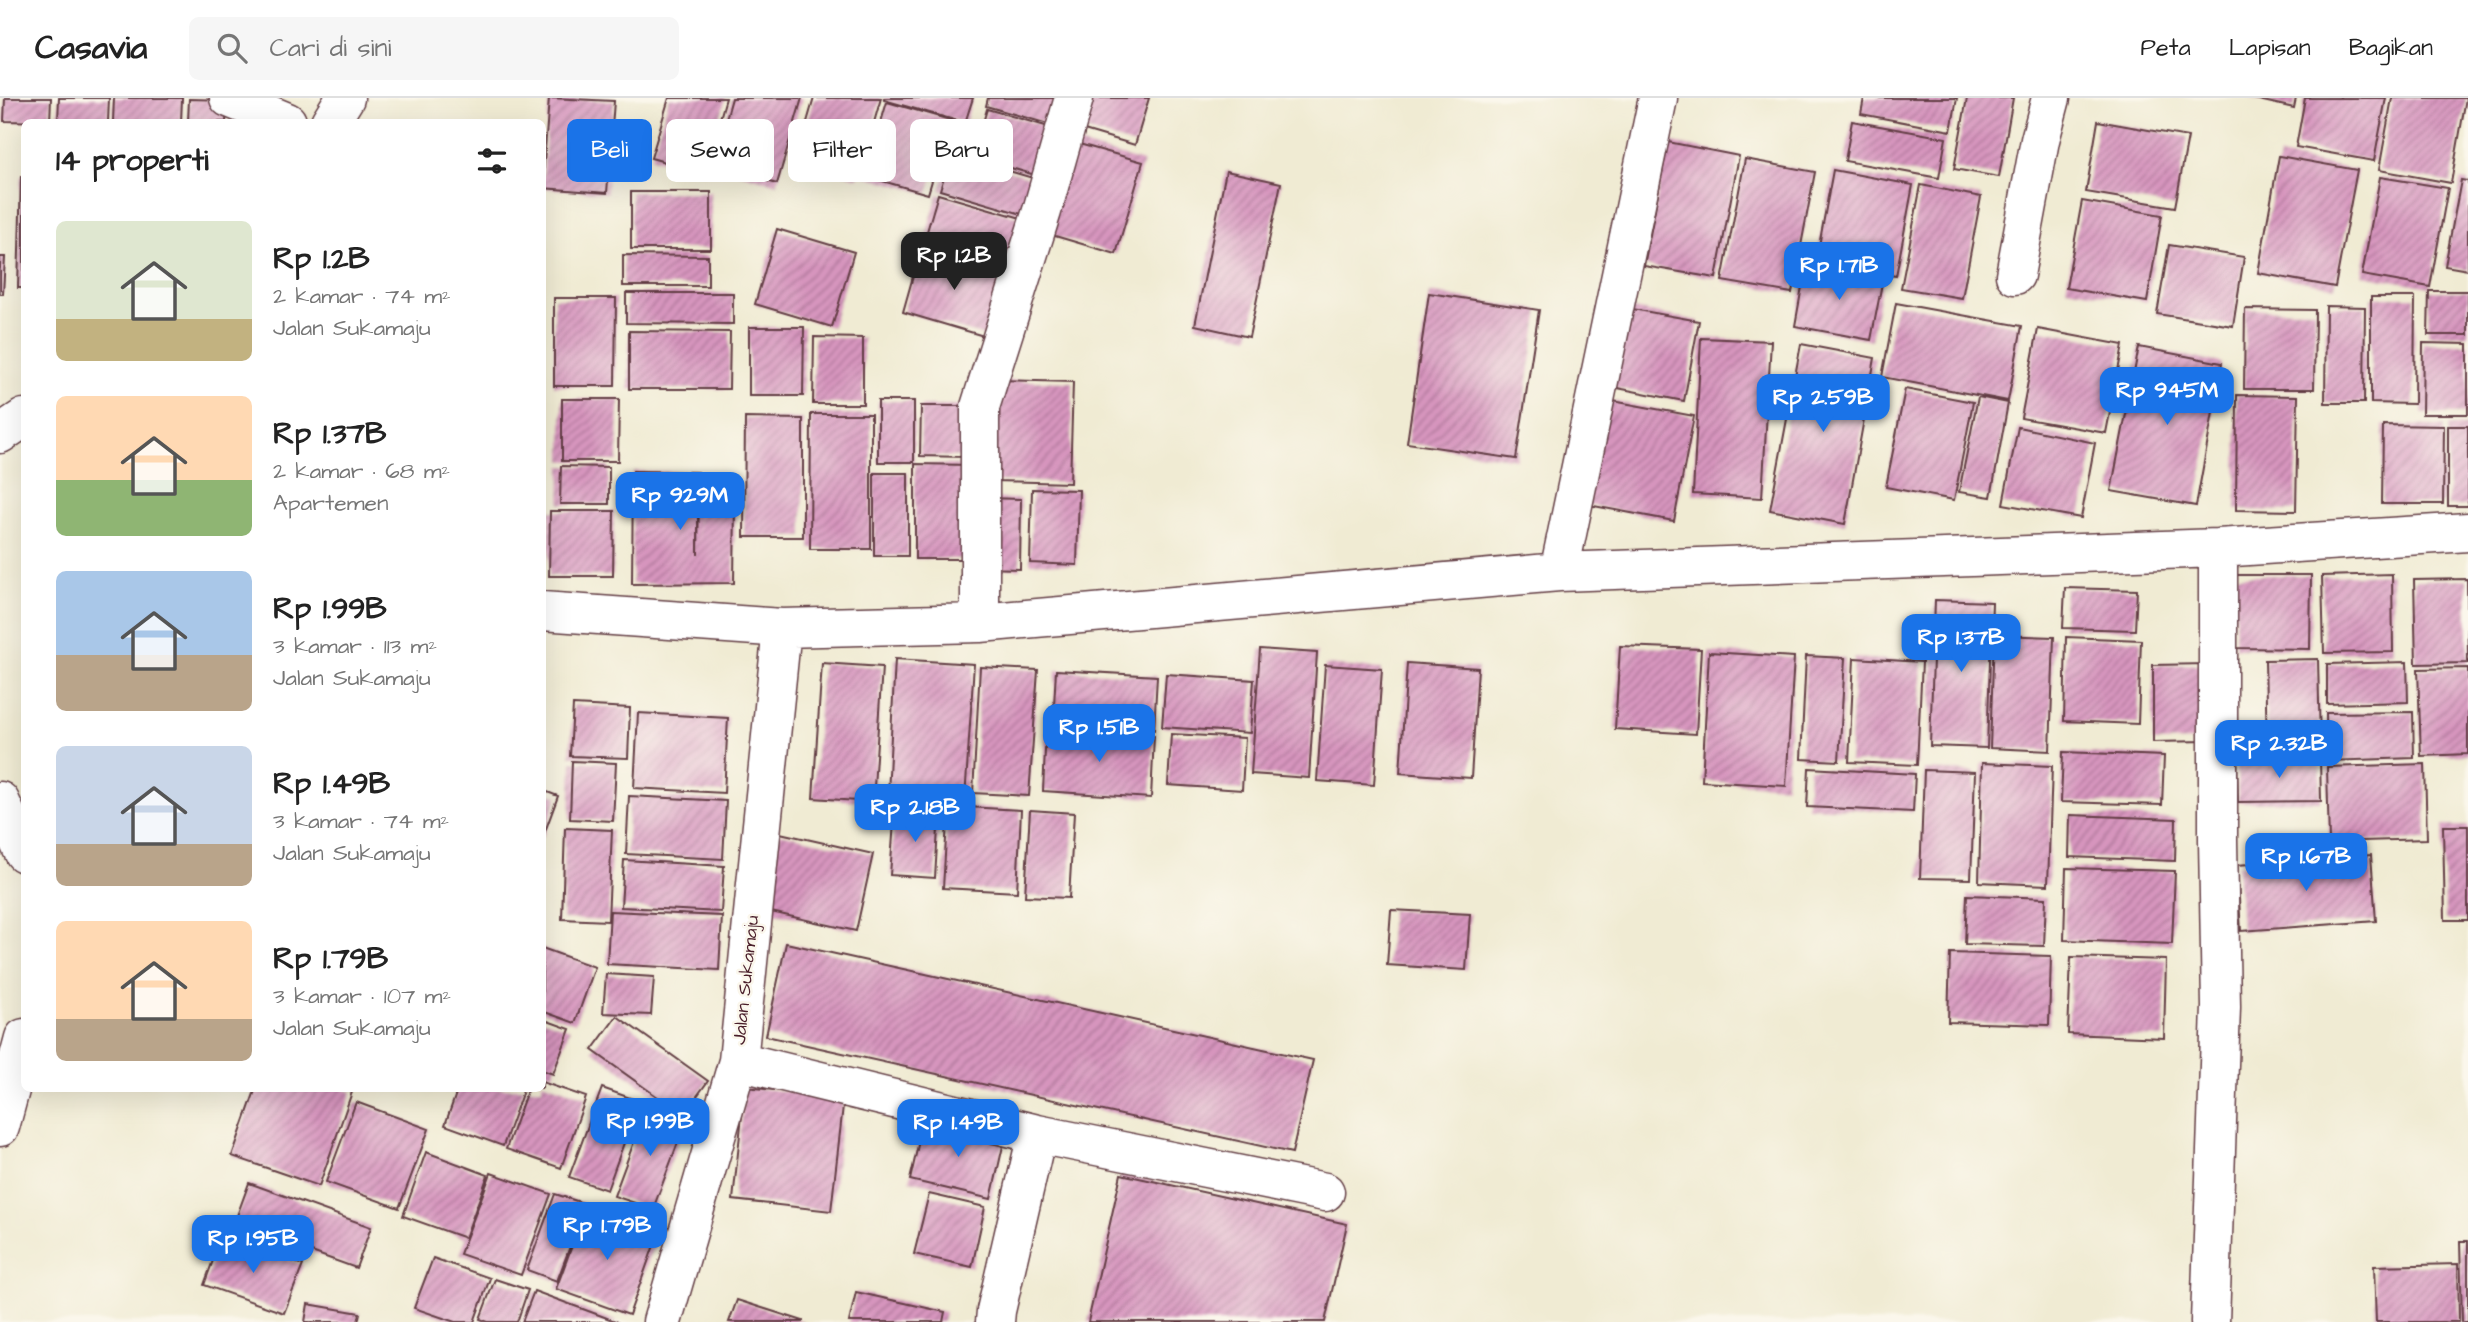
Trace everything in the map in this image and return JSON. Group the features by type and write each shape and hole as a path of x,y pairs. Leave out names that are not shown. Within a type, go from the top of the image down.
{"street":[{"path":"229,98 279,119"},
{"path":"332,119 345,98"},
{"path":"980,623 980,407 1042,211 1074,98"},
{"path":"1559,572 1658,98"},
{"path":"2015,275 2040,140 2051,98"},
{"path":"0,433 21,420"},
{"path":"546,611 782,628 980,623 1559,572 2218,548 2468,532"},
{"path":"2210,1322 2221,1007 2218,548"},
{"name":"Jalan Sukamaju","path":"662,1322 737,1061 782,628"},
{"path":"0,801 21,846"},
{"path":"0,1127 21,1049"},
{"path":"737,1061 1037,1135 1325,1192"},
{"path":"995,1322 1037,1135"}],"building":[{"path":"5,98 51,98 50,119 4,121"},
{"path":"59,98 109,98 108,119 58,119"},
{"path":"114,98 182,98 181,119 113,119"},
{"path":"549,98 614,101 613,119 567,119 567,182 608,182 607,193 546,188"},
{"path":"669,98 726,98 720,119 666,119 666,162 652,158"},
{"path":"732,98 802,98 796,119 788,119 788,146 777,184 770,182 774,182 774,119 726,119"},
{"path":"814,98 881,98 875,119 808,119"},
{"path":"973,98 966,119 951,119 884,100"},
{"path":"988,98 1063,98 1055,126 986,106"},
{"path":"1083,98 1149,98 1135,145 1074,127"},
{"path":"1864,98 1957,98 1951,131 1861,114"},
{"path":"1967,98 2013,98 1999,177 1954,169"},
{"path":"2250,98 2296,98 2294,108"},
{"path":"2305,98 2386,98 2374,161 2296,147"},
{"path":"2392,98 2466,98 2451,183 2379,170"},
{"path":"189,99 227,100 226,119 188,119"},
{"path":"887,102 946,119 910,119 910,182 932,182 928,194 886,182 896,182 896,119 882,119"},
{"path":"987,109 1056,129 1042,177 1013,169 1013,119 984,119"},
{"path":"1852,121 1946,138 1939,178 1845,161"},
{"path":"2098,121 2188,137 2175,207 2086,192"},
{"path":"1072,142 1143,162 1116,254 1045,233"},
{"path":"1668,142 1739,156 1716,278 1644,266"},
{"path":"2279,156 2357,170 2335,287 2258,273"},
{"path":"1745,159 1815,172 1792,293 1722,281"},
{"path":"1833,170 1913,185 1896,276 1816,262"},
{"path":"1226,171 1281,183 1249,337 1195,325"},
{"path":"1013,172 1043,181 1032,217 940,190 942,182 1013,182"},
{"path":"21,176 21,288 18,288"},
{"path":"2380,177 2448,188 2430,287 2362,275"},
{"path":"2461,180 2468,181 2468,270 2445,266"},
{"path":"1921,185 1981,197 1962,298 1901,288"},
{"path":"631,192 711,192 711,249 631,249"},
{"path":"938,194 1021,218 1005,269 923,245"},
{"path":"2082,201 2162,215 2147,302 2066,288"},
{"path":"777,229 854,252 832,327 755,304"},
{"path":"2169,245 2244,257 2233,326 2157,314"},
{"path":"921,248 1006,272 987,337 903,312"},
{"path":"623,255 708,256 708,286 623,286"},
{"path":"0,257 5,257 3,294 0,294"},
{"path":"1806,264 1883,278 1871,340 1795,326"},
{"path":"2429,291 2468,291 2468,335 2428,335"},
{"path":"626,293 733,293 733,324 626,323"},
{"path":"1429,293 1539,310 1516,459 1407,443"},
{"path":"2371,297 2415,297 2414,404 2371,403"},
{"path":"554,298 616,298 615,386 554,386"},
{"path":"1896,303 2022,326 2008,401 1882,377"},
{"path":"2326,306 2365,307 2364,403 2325,403"},
{"path":"1627,308 1699,321 1684,401 1612,387"},
{"path":"2245,309 2315,310 2314,389 2244,389"},
{"path":"749,327 804,327 803,396 749,396"},
{"path":"2038,329 2123,345 2106,433 2021,418"},
{"path":"629,331 730,332 729,389 629,389"},
{"path":"814,337 863,338 863,404 813,404"},
{"path":"1701,338 1771,341 1762,498 1693,494"},
{"path":"2423,343 2468,344 2468,414 2422,414"},
{"path":"1801,344 1875,358 1845,524 1770,510"},
{"path":"2139,347 2222,363 2196,506 2111,491"},
{"path":"997,380 1073,382 1070,483 994,481"},
{"path":"1905,389 1973,402 1954,500 1886,487"},
{"path":"2237,395 2298,396 2296,511 2236,510"},
{"path":"1978,397 2008,403 1991,497 1959,492"},
{"path":"562,399 619,399 618,461 562,461"},
{"path":"1602,399 1694,416 1674,521 1583,504"},
{"path":"878,401 914,401 914,462 878,462"},
{"path":"921,406 966,406 966,457 920,456"},
{"path":"811,414 871,414 871,549 810,549"},
{"path":"745,418 803,419 803,537 744,537"},
{"path":"2383,425 2444,426 2443,504 2382,504"},
{"path":"2448,426 2468,426 2468,506 2448,506"},
{"path":"2018,427 2095,443 2081,518 2003,504"},
{"path":"915,464 971,465 970,559 915,559"},
{"path":"561,466 609,467 609,504 560,504"},
{"path":"633,471 698,472 698,555 699,499 735,499 734,583 632,584"},
{"path":"874,473 908,473 908,556 874,556"},
{"path":"1032,489 1079,490 1077,565 1030,563"},
{"path":"985,498 1021,499 1020,569 983,568"},
{"path":"550,511 614,511 613,576 549,576"},
{"path":"2392,574 2393,652 2324,653 2322,576"},
{"path":"2236,575 2311,575 2310,649 2235,648"},
{"path":"2467,579 2468,663 2416,664 2414,580"},
{"path":"2065,588 2137,590 2135,630 2063,628"},
{"path":"1935,600 1992,602 1987,748 1930,746"},
{"path":"1994,635 2054,637 2050,751 1990,748"},
{"path":"2066,637 2141,640 2138,724 2064,721"},
{"path":"1620,646 1701,649 1696,734 1615,729"},
{"path":"1260,649 1317,653 1309,778 1251,774"},
{"path":"1709,652 1794,657 1786,786 1702,781"},
{"path":"1806,656 1845,658 1839,761 1801,759"},
{"path":"1854,658 1922,662 1917,765 1849,762"},
{"path":"895,659 974,664 965,799 888,794"},
{"path":"2318,659 2320,744 2267,746 2265,660"},
{"path":"2407,662 2408,702 2327,704 2327,664"},
{"path":"822,663 882,667 873,802 813,798"},
{"path":"1407,663 1478,668 1471,778 1400,773"},
{"path":"2207,664 2208,741 2153,742 2153,665"},
{"path":"1325,665 1382,669 1374,785 1317,781"},
{"path":"980,667 1038,670 1029,796 973,793"},
{"path":"2468,668 2468,754 2421,756 2418,669"},
{"path":"1056,670 1157,676 1154,730 1053,724"},
{"path":"1166,674 1254,680 1250,733 1162,727"},
{"path":"573,705 630,708 628,758 570,756"},
{"path":"2413,712 2414,758 2327,761 2326,713"},
{"path":"638,713 728,718 724,793 634,788"},
{"path":"1046,730 1154,736 1151,798 1043,791"},
{"path":"1171,734 1245,738 1242,790 1168,785"},
{"path":"2063,752 2164,756 2162,805 2061,802"},
{"path":"2320,758 2321,801 2238,802 2237,760"},
{"path":"572,761 616,763 613,821 570,819"},
{"path":"1982,763 2052,766 2048,885 1979,882"},
{"path":"2425,764 2427,839 2329,842 2327,767"},
{"path":"1809,768 1915,774 1913,812 1807,807"},
{"path":"1924,770 1975,772 1971,879 1920,878"},
{"path":"546,792 558,796 546,829"},
{"path":"629,796 726,801 723,859 626,854"},
{"path":"948,806 1021,810 1017,892 943,888"},
{"path":"895,809 939,812 935,878 890,875"},
{"path":"1030,810 1074,813 1069,898 1025,896"},
{"path":"2070,815 2176,819 2175,861 2069,857"},
{"path":"2443,826 2468,826 2468,920 2445,920"},
{"path":"565,828 612,830 608,921 562,919"},
{"path":"780,833 873,854 856,931 762,910"},
{"path":"2371,855 2376,921 2241,931 2237,865"},
{"path":"624,860 724,866 721,912 621,907"},
{"path":"2066,868 2175,871 2172,944 2064,940"},
{"path":"1967,895 2046,898 2044,946 1965,944"},
{"path":"1391,910 1470,914 1466,970 1387,965"},
{"path":"610,911 722,916 719,970 607,964"},
{"path":"786,943 1313,1060 1292,1153 766,1036"},
{"path":"546,949 595,967 575,1023 546,1012"},
{"path":"1950,953 2051,956 2049,1025 1948,1022"},
{"path":"2071,957 2166,960 2164,1038 2068,1034"},
{"path":"606,974 654,977 651,1015 603,1013"},
{"path":"617,1016 708,1081 683,1115 592,1050"},
{"path":"546,1020 570,1029 553,1074 546,1071"},
{"path":"546,1083 586,1097 561,1168 506,1149 527,1092 546,1092"},
{"path":"745,1087 844,1097 831,1211 733,1200"},
{"path":"602,1088 639,1101 607,1190 569,1177"},
{"path":"255,1092 352,1092 319,1186 232,1156"},
{"path":"457,1092 523,1092 503,1146 445,1125"},
{"path":"356,1102 429,1129 399,1208 326,1182"},
{"path":"647,1107 686,1121 653,1209 614,1196"},
{"path":"924,1119 1005,1137 991,1199 910,1180"},
{"path":"426,1152 488,1175 465,1238 403,1216"},
{"path":"491,1173 551,1194 521,1275 460,1254"},
{"path":"1121,1174 1347,1224 1325,1322 1088,1322"},
{"path":"249,1183 371,1227 356,1268 234,1224"},
{"path":"555,1194 586,1204 557,1281 527,1270"},
{"path":"929,1194 985,1207 972,1267 914,1254"},
{"path":"586,1208 658,1234 629,1315 556,1289"},
{"path":"222,1236 303,1265 284,1313 204,1285"},
{"path":"2460,1241 2468,1241 2468,1322 2462,1322"},
{"path":"433,1258 490,1278 474,1322 455,1322 414,1308"},
{"path":"2458,1264 2459,1322 2376,1322 2374,1266"},
{"path":"495,1279 528,1290 517,1322 488,1322 480,1319"},
{"path":"534,1291 618,1322 522,1322"},
{"path":"856,1292 945,1312 943,1322 849,1322"},
{"path":"737,1300 803,1321 803,1322 729,1322"},
{"path":"308,1304 360,1313 358,1322 305,1322"}]}
